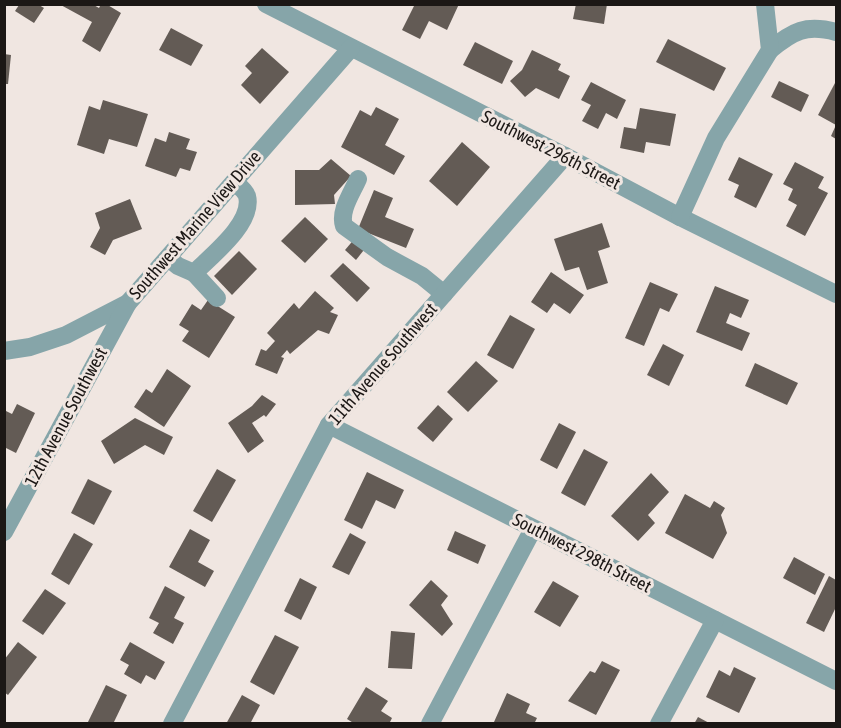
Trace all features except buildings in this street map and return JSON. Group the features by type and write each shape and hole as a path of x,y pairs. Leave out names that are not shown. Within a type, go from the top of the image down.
{"street":[{"name":"Southwest 296th Street","path":"266,4 287,9 351,48 680,217 837,294"},
{"path":"764,5 770,50"},
{"path":"680,217 716,138 770,50 790,34 806,30 837,32"},
{"name":"Southwest Marine View Drive","path":"4,351 30,347 66,335 128,303 351,48"},
{"name":"11th Avenue Southwest","path":"172,723 329,425 565,156"},
{"path":"358,179 342,217 344,226 387,257 422,276 444,294"},
{"path":"194,273 240,225 247,198 245,192 234,182"},
{"path":"168,258 178,266 194,273 218,298"},
{"name":"12th Avenue Southwest","path":"4,532 128,303"},
{"name":"Southwest 298th Street","path":"329,425 837,681"},
{"path":"430,723 533,529"},
{"path":"659,723 715,620"}]}
